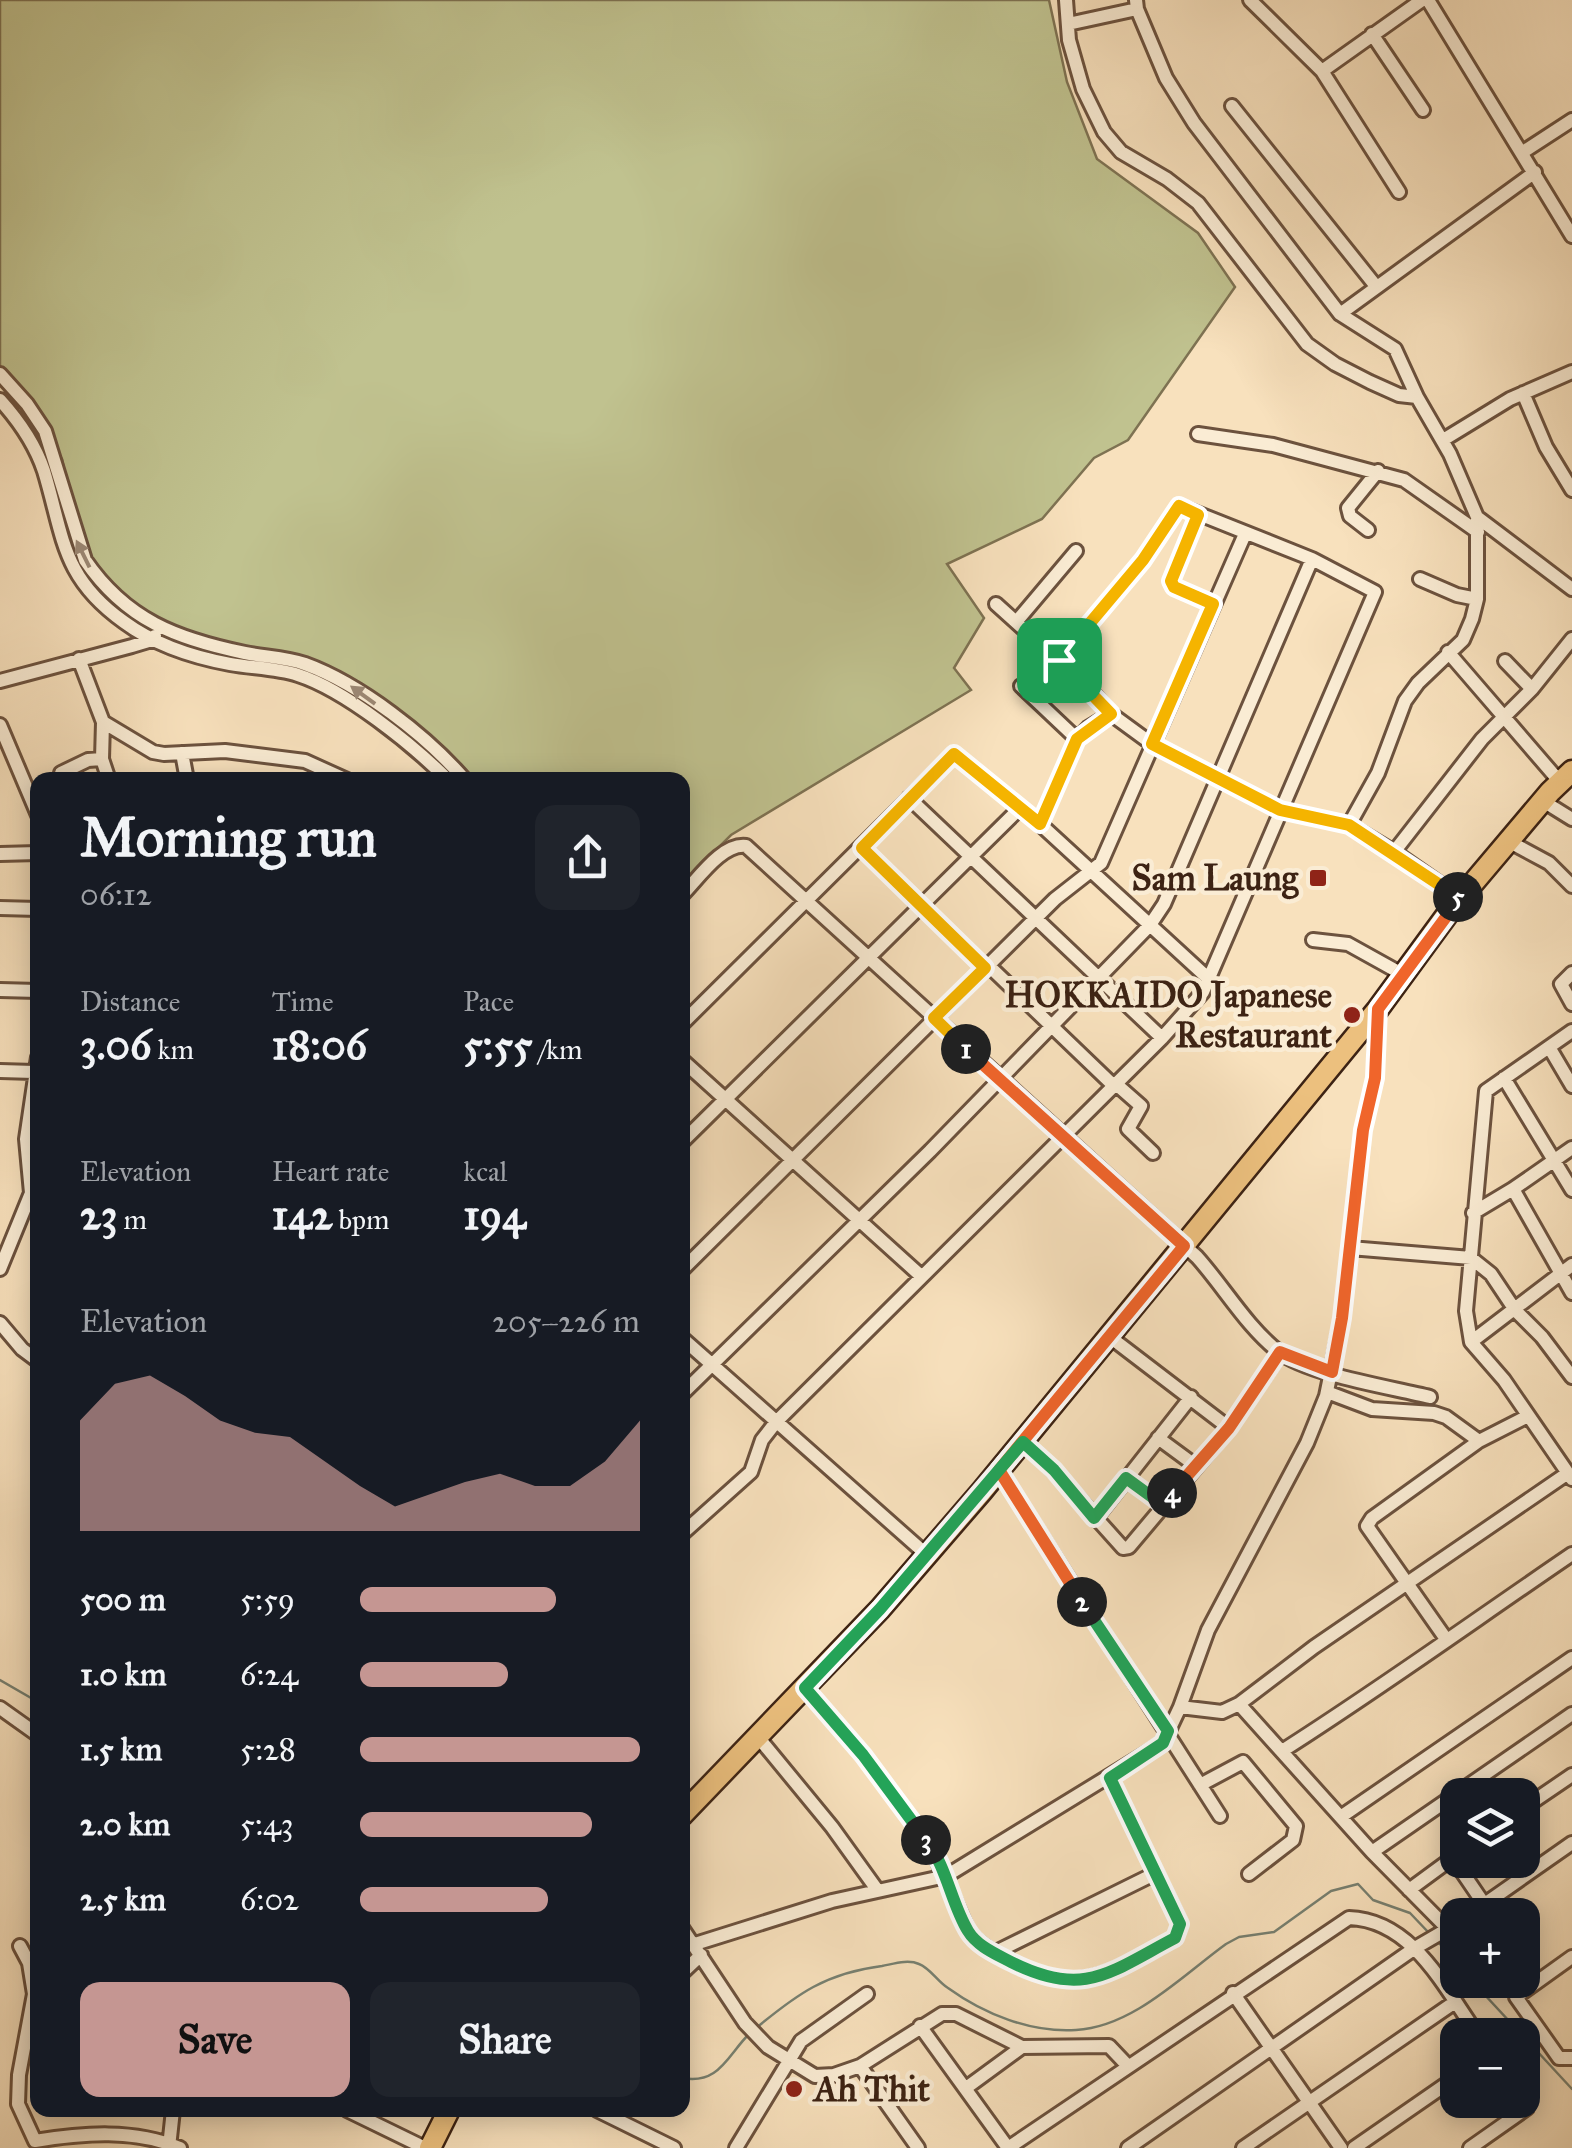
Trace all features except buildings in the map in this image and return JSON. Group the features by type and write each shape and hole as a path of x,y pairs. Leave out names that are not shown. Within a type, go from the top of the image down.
{"main road":[{"path":"690,1807 927,1555 1378,1009 1460,898 1566,776"},
{"path":"427,2148 445,2117"}],"street":[{"path":"1066,0 1069,40 1083,89 1104,132 1121,152 1198,203 1307,344 1370,382 1399,395 1417,396"},
{"path":"1250,0 1322,70 1399,192"},
{"path":"1322,70 1425,0 1524,152 1572,236"},
{"path":"1068,24 1137,4 1166,78 1194,123 1340,314 1395,349 1443,440 1478,525 1477,599 1463,640 1404,701 1378,773 1349,825"},
{"path":"1372,34 1423,110"},
{"path":"1232,106 1376,285"},
{"path":"1524,152 1572,120"},
{"path":"1340,314 1535,172"},
{"path":"1443,440 1523,393 1572,372"},
{"path":"0,374 27,404 44,431 85,560 96,576 156,634"},
{"path":"1523,393 1546,447 1572,490"},
{"path":"0,400 32,442 44,472 60,540 72,567 94,598 196,656 283,672 320,684 399,737 439,772"},
{"path":"1198,434 1273,445 1404,480 1572,589"},
{"path":"1368,530 1350,516 1348,508 1378,472"},
{"path":"690,1527 751,1472 762,1440 776,1422 1162,1038 1210,981 1375,594 1312,559 1179,506 1143,560 1059,660"},
{"path":"1198,515 1171,581 1174,587 1213,604"},
{"path":"690,1262 1108,851 1244,534"},
{"path":"1017,622 1076,551"},
{"path":"690,1386 1150,925 1164,904 1312,559"},
{"path":"1420,579 1477,599"},
{"path":"996,604 1059,660 1111,714 1152,744 1280,810 1349,825 1460,898"},
{"path":"0,682 156,634 303,663 347,683 407,727 455,772"},
{"path":"1394,852 1482,738 1532,688 1572,639"},
{"path":"1448,652 1504,716 1566,776"},
{"path":"79,659 104,722 102,759 106,772"},
{"path":"1505,662 1532,688"},
{"path":"1020,686 1077,739"},
{"path":"1040,824 1077,739 1111,714"},
{"path":"104,722 153,752 225,751 305,760 330,772"},
{"path":"0,725 30,796"},
{"path":"182,753 186,772"},
{"path":"690,1016 954,754 1040,824 1210,981"},
{"path":"63,772 102,759"},
{"path":"909,798 1162,1038"},
{"path":"1542,801 1572,819"},
{"path":"690,1134 1019,809"},
{"path":"1508,841 1549,863 1572,886"},
{"path":"690,887 724,852 736,845 746,846 1184,1246 1280,1352 1332,1372 1430,1397"},
{"path":"862,848 920,906 1141,1106 1128,1129 1153,1153"},
{"path":"0,854 30,853"},
{"path":"0,908 30,909"},
{"path":"1313,940 1348,944 1376,956 1402,974"},
{"path":"1572,973 1561,984 1572,1004"},
{"path":"0,990 30,991"},
{"path":"690,1961 698,1949 832,1901 946,1876 1163,1743 1208,1630 1307,1444 1327,1392 1342,1318 1363,1130 1375,1078 1378,1009"},
{"path":"1180,1708 1222,1712 1239,1704 1314,1647 1570,1476 1504,1380 1471,1342 1466,1311 1486,1091 1572,1031"},
{"path":"1549,1048 1572,1086"},
{"path":"690,1067 921,1276"},
{"path":"0,1070 30,1072"},
{"path":"1504,1078 1572,1190"},
{"path":"0,1269 30,1193 26,1139 30,1106"},
{"path":"1472,1212 1572,1148"},
{"path":"1512,1189 1572,1294"},
{"path":"1350,1248 1471,1258 1492,1274 1572,1378"},
{"path":"1471,1342 1572,1265"},
{"path":"0,1323 30,1354"},
{"path":"1110,1337 1229,1428"},
{"path":"690,1345 927,1555"},
{"path":"1023,1442 1054,1470 1123,1548 1129,1548 1229,1428 1280,1352"},
{"path":"1327,1392 1372,1409 1446,1417 1480,1441"},
{"path":"1094,1518 1191,1397"},
{"path":"1446,1639 1368,1526 1372,1518 1480,1441 1528,1416"},
{"path":"1158,1438 1196,1466"},
{"path":"999,1470 1220,1816"},
{"path":"1126,1478 1163,1505"},
{"path":"1282,1752 1391,1682 1446,1639 1572,1554"},
{"path":"1342,1816 1572,1658"},
{"path":"805,1688 863,1755 932,1848 968,1931 994,1953 1069,1982 1107,1974 1175,1938 1179,1932 1180,1924 1110,1778"},
{"path":"1239,1704 1372,1852 1440,1915"},
{"path":"0,1708 30,1729"},
{"path":"1372,1852 1572,1714"},
{"path":"758,1737 832,1827 878,1891"},
{"path":"1200,1785 1243,1762 1296,1826 1293,1840 1250,1874"},
{"path":"1540,1796 1572,1774"},
{"path":"1493,1898 1569,1850"},
{"path":"1409,1890 1440,1867"},
{"path":"994,1953 1156,1872"},
{"path":"920,2026 1008,2148 1349,1918 1370,1918 1388,1926 1415,1948 1466,2018"},
{"path":"1128,2148 1440,1934"},
{"path":"690,1938 755,2036 815,2076 834,2075 860,2066 942,2014 956,2014 1022,2047 1109,2046 1128,2065"},
{"path":"20,1946 30,1969"},
{"path":"1572,1957 1516,1997 1559,2058 1572,2058"},
{"path":"1234,1993 1341,2148"},
{"path":"736,2148 788,2059 818,2027 867,1994"},
{"path":"1243,2148 1455,2002"},
{"path":"30,2016 18,2104 36,2141 100,2133 173,2146 173,2117"},
{"path":"966,2088 1022,2047"},
{"path":"860,2066 918,2148"},
{"path":"1354,2148 1440,2088"},
{"path":"362,2117 427,2148"},
{"path":"610,2117 674,2148"},
{"path":"1470,2148 1513,2118"}],"green space":[{"path":"0,0 1049,0 1067,82 1097,159 1198,233 1235,287 1128,440 1094,458 1042,519 947,564 984,618 954,668 971,690 731,835 690,876 690,772 454,772 344,680 195,641 102,586 81,550 62,459 0,376"}],"waterway":[{"path":"0,1680 30,1697"},
{"path":"755,2029 785,2005 828,1980 905,1962 923,1966 962,1997 1009,2020 1059,2030 1097,2027 1156,1998 1226,1944 1239,1937 1274,1932 1331,1891 1358,1884 1373,1900 1410,1913 1430,1934"},
{"path":"1488,1998 1506,2018"},
{"path":"690,2079 714,2073 749,2034"},
{"path":"1540,2054 1572,2089"}],"place":[{"name":"Sam Laung","path":"1318,878"},
{"name":"HOKKAIDO Japanese Restaurant","path":"1352,1015"},
{"name":"Ah Thit","path":"794,2089"}],"route":[{"path":"1059,660 1111,714 1077,739 1040,824 954,754 862,848 985,968 934,1018 1184,1246 999,1470 1141,1695 1168,1731 1163,1743 1110,1778 1180,1924 1179,1932 1175,1938 1107,1974 1069,1982 1020,1966 977,1942 968,1931 932,1848 863,1755 805,1688 880,1609 982,1491 999,1470 1023,1442 1054,1470 1094,1518 1126,1478 1163,1505 1229,1428 1280,1352 1332,1372 1342,1318 1363,1130 1375,1078 1378,1009 1460,898 1349,825 1280,810 1152,744 1213,604 1174,587 1171,581 1198,515 1179,506 1143,560 1059,660"}]}
